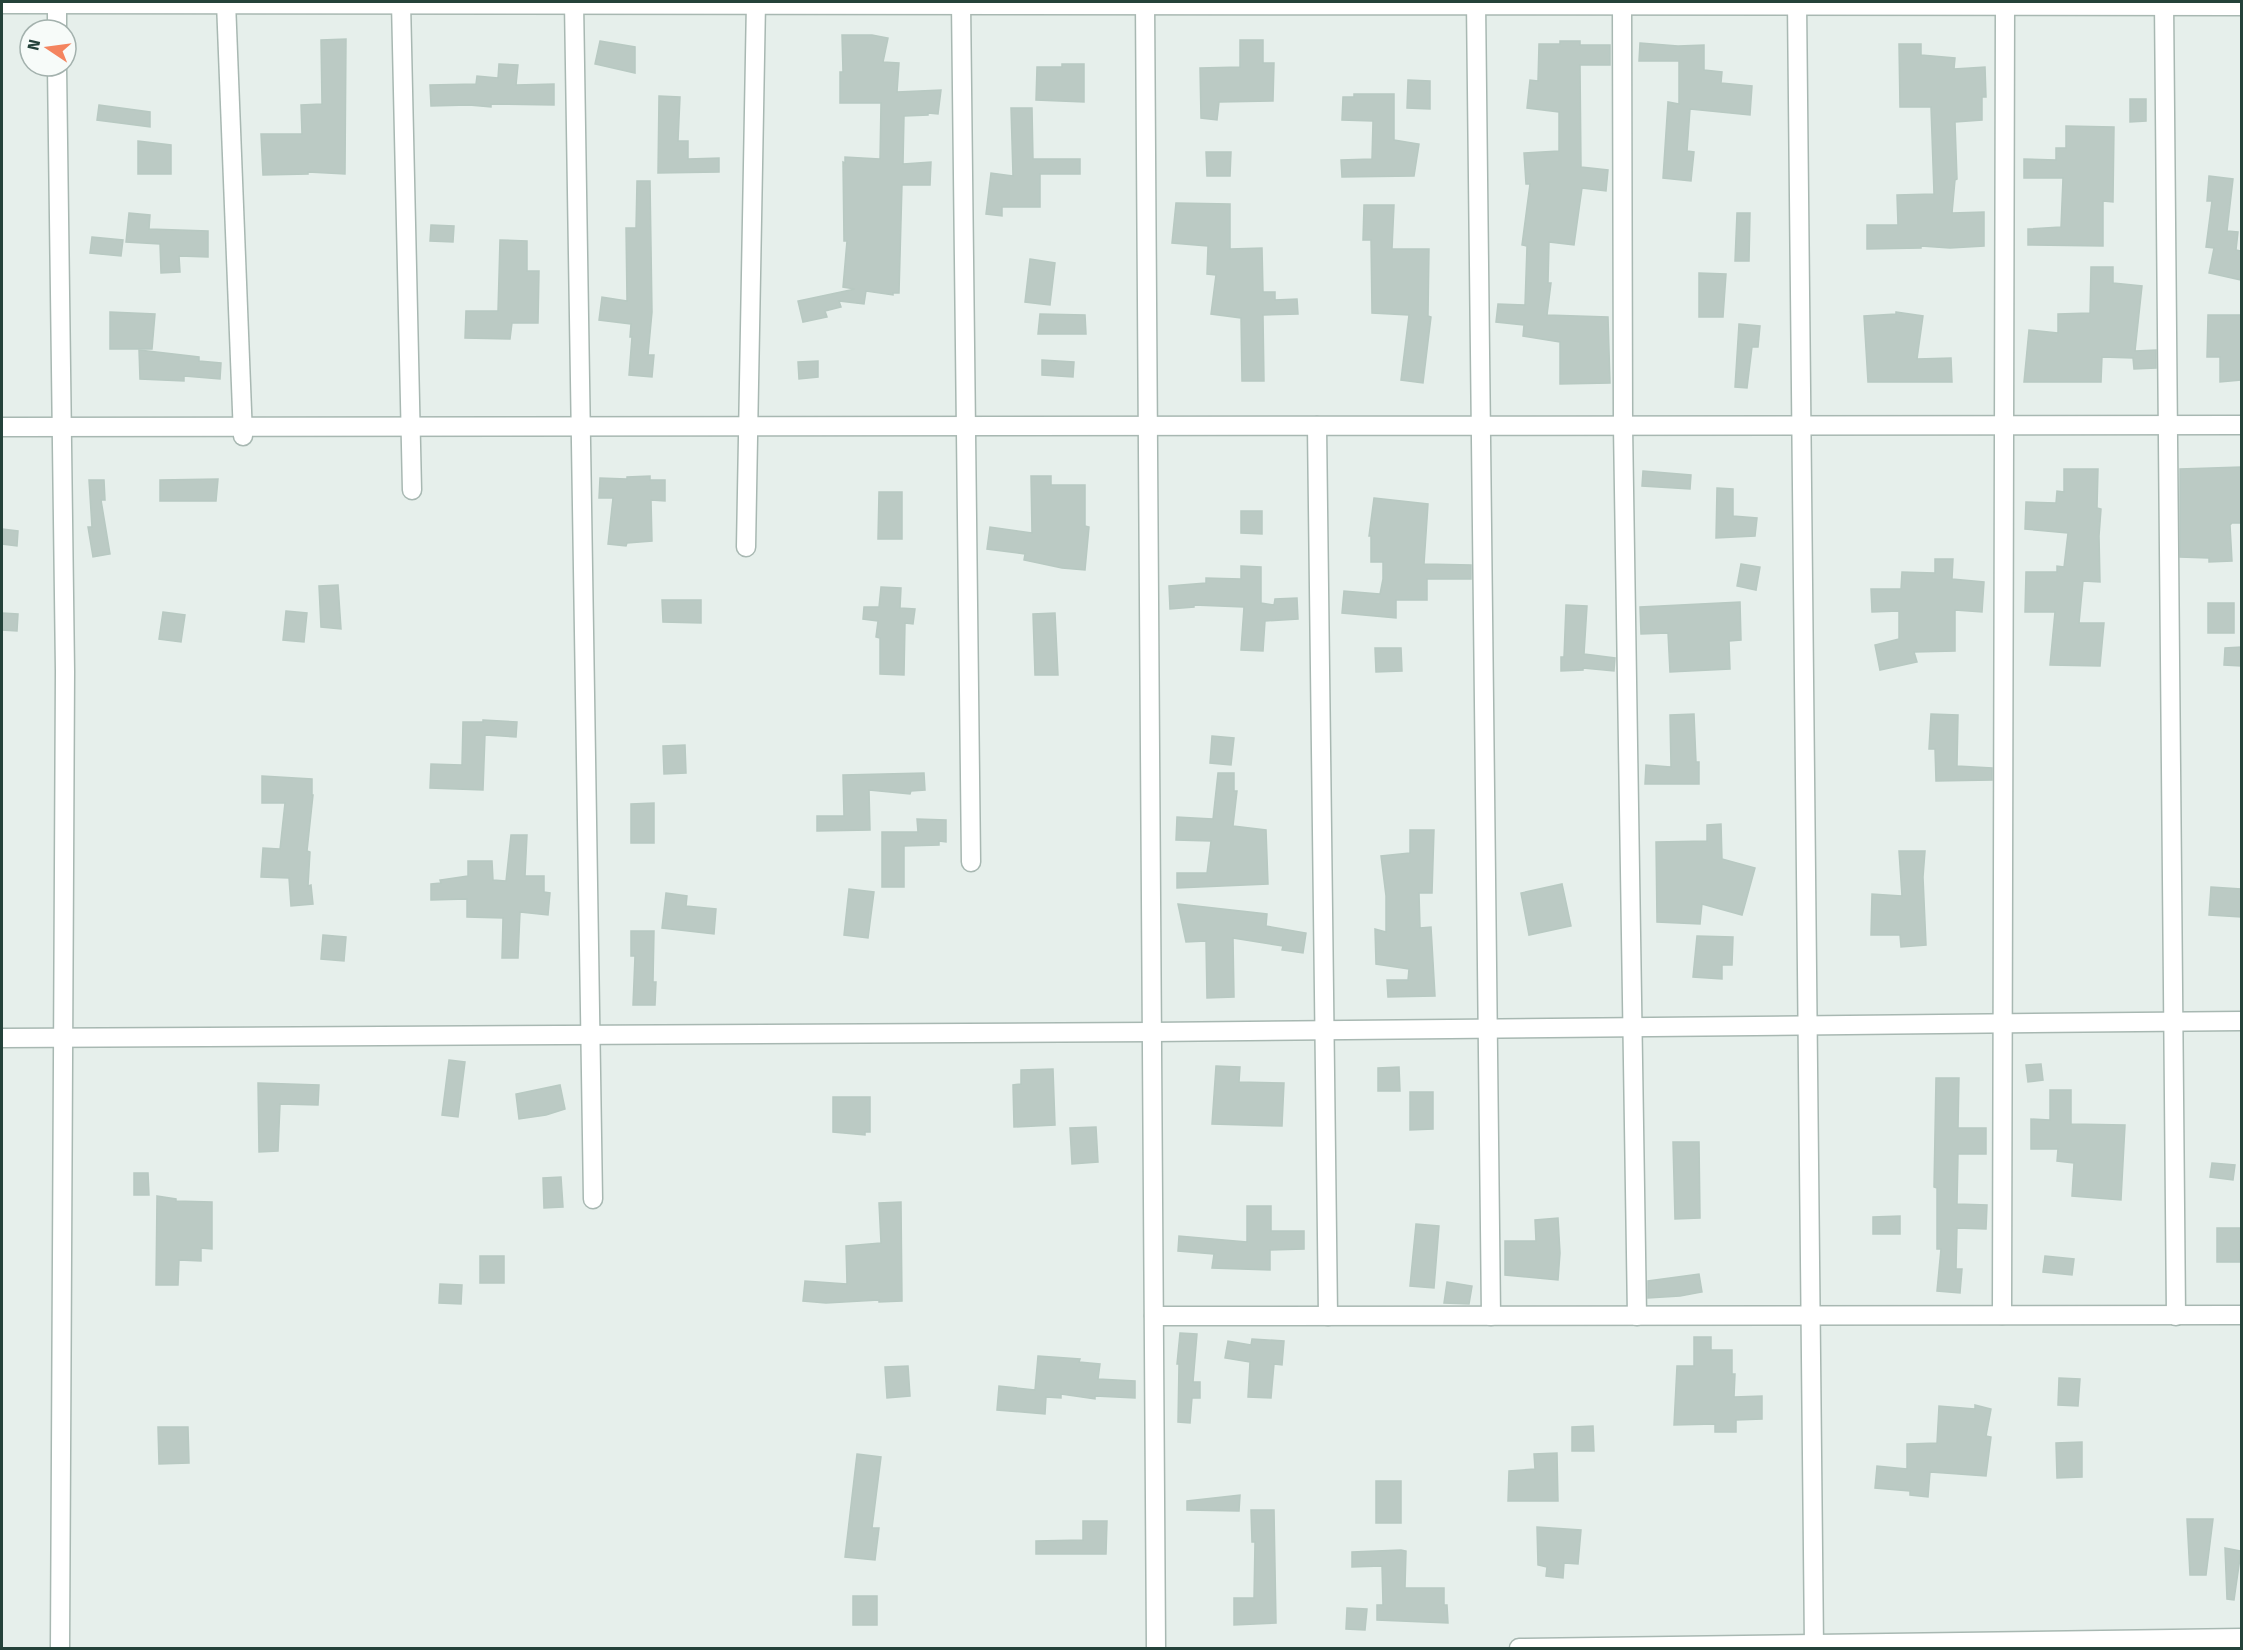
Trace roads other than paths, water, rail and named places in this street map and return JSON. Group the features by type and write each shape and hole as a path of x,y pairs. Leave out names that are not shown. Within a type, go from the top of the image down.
{"street":[{"path":"226,3 243,431"},
{"path":"401,3 412,490"},
{"path":"574,3 593,1199"},
{"path":"746,548 756,3"},
{"path":"961,3 971,862"},
{"path":"1145,3 1156,1648"},
{"path":"2,4 1476,3 2241,6"},
{"path":"1476,3 1491,1316"},
{"path":"1622,4 1623,426 1637,1316"},
{"path":"1797,4 1814,1646"},
{"path":"2002,1315 2006,4"},
{"path":"2164,4 2176,1316"},
{"path":"57,78 65,671 60,1648"},
{"path":"2,427 243,431 580,426 2241,426"},
{"path":"1317,426 1328,1316"},
{"path":"2,1038 1324,1031 2241,1021"},
{"path":"1154,1316 2241,1315"},
{"path":"1519,1648 1814,1646 2241,1638"}]}
